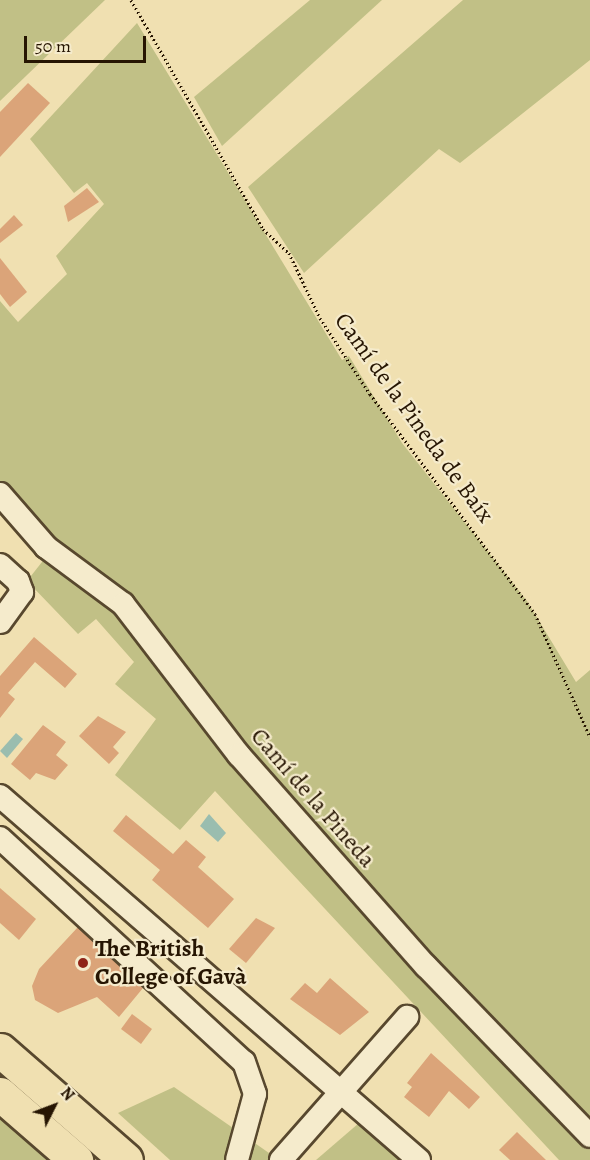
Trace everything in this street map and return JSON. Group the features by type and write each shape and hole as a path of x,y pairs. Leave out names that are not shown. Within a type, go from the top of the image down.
{"highway":[{"path":"8,1056 126,1160"},
{"path":"0,1094 76,1160"}],"street":[{"name":"Camí de la Pineda","path":"0,494 46,547 123,604 239,755 426,966 590,1136"},
{"path":"0,565 18,581 22,592 0,622"},
{"path":"0,796 419,1160"},
{"path":"0,838 244,1062 255,1094 237,1160"},
{"path":"280,1160 342,1093 407,1017"}],"path":[{"name":"Camí de la Pineda de Baíx","path":"130,0 263,229 289,253 320,318 370,394 535,614 590,737"}],"shaded area":[{"path":"0,0 105,0 0,101"},
{"path":"310,0 382,0 222,146 194,97"},
{"path":"463,0 590,0 590,60 460,163 439,149 304,273 248,187"},
{"path":"137,23 342,360 349,356 402,443 527,601 576,682 590,670 590,1160 559,1160 215,791 180,830 115,775 156,719 115,684 134,662 96,619 78,634 27,581 53,548 0,487 0,301 18,322 67,274 56,256 104,204 87,183 74,193 30,139"},
{"path":"16,733 23,739 7,758 0,751"},
{"path":"209,814 226,833 218,842 200,826"},
{"path":"174,1087 279,1160 170,1160 118,1113"},
{"path":"0,1110 59,1160 0,1160"},
{"path":"359,1123 403,1160 316,1160"}],"building":[{"path":"28,83 50,103 0,157 0,112"},
{"path":"87,188 99,202 68,222 64,206"},
{"path":"14,215 23,225 0,243 0,229"},
{"path":"0,258 27,292 10,307 0,294"},
{"path":"34,637 77,674 65,688 35,662 8,693 15,699 0,718 0,676"},
{"path":"98,716 126,732 113,747 119,753 109,764 79,736"},
{"path":"43,725 66,742 56,755 68,765 55,780 36,773 30,780 11,764"},
{"path":"126,815 173,854 186,840 206,857 198,867 234,899 208,928 152,880 160,870 113,831"},
{"path":"0,888 36,919 19,940 0,923"},
{"path":"256,918 275,928 246,963 229,949"},
{"path":"78,927 143,988 119,1017 97,997 58,1013 35,1000 32,986 39,969"},
{"path":"330,978 369,1012 340,1035 290,999 305,983 317,993"},
{"path":"132,1014 152,1029 141,1044 121,1029"},
{"path":"431,1053 480,1097 469,1109 449,1091 429,1117 404,1097 412,1087 407,1083"},
{"path":"517,1132 546,1160 510,1160 499,1150"}],"place":[{"name":"The British College of Gavà","path":"83,963"}]}
